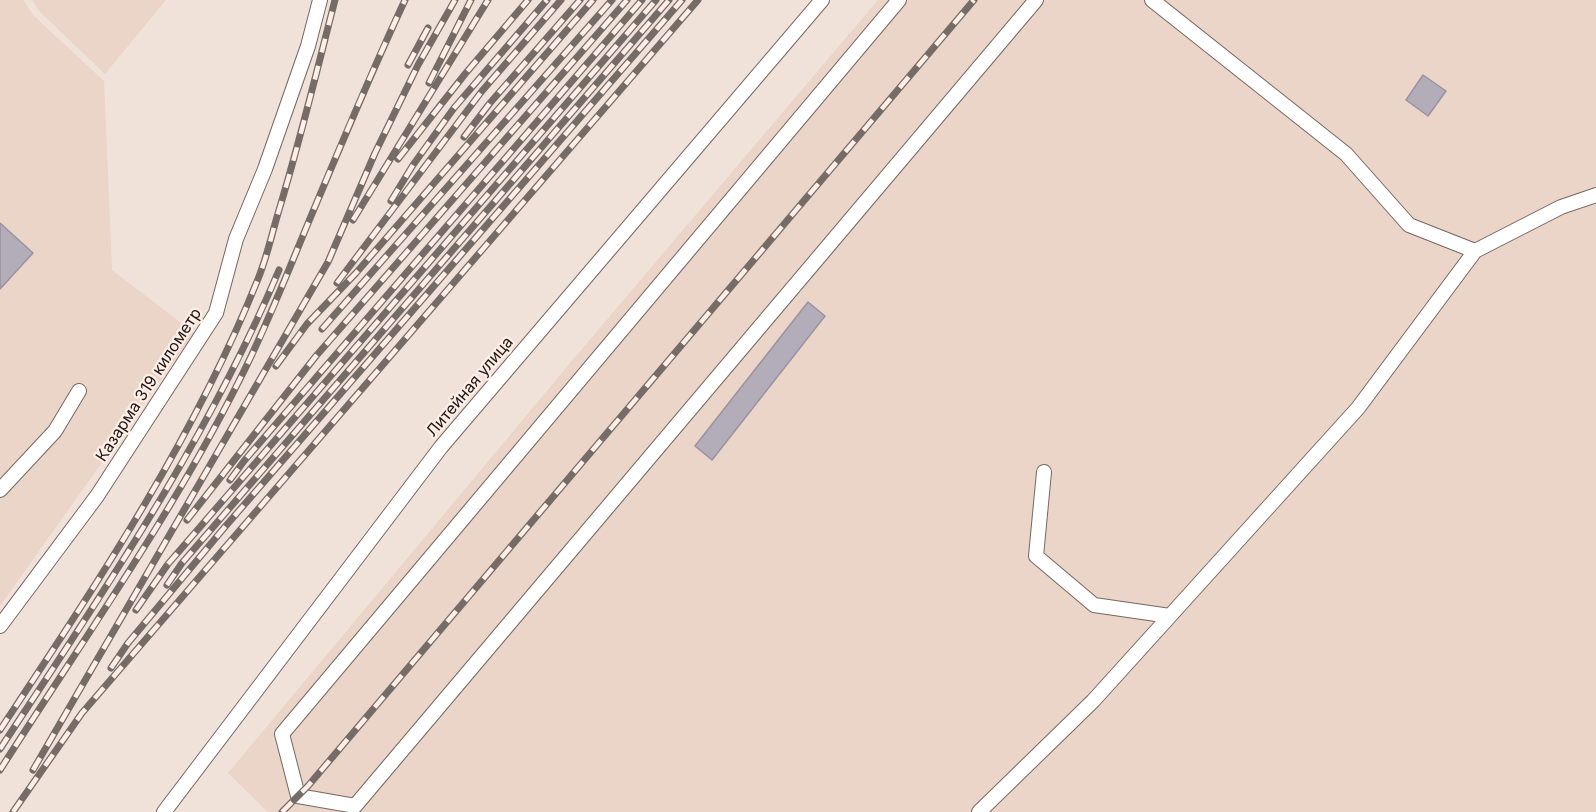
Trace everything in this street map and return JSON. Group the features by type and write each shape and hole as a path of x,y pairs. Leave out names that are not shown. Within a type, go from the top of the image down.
{"lane":[{"name":"Казарма 319 километр","path":"0,626 96,496 216,313 236,239 265,169 300,68 320,0"},
{"name":"Литейная улица","path":"164,812 441,447 822,0"},
{"path":"899,0 282,734 298,796 355,806 1036,0"},
{"path":"1152,0 1346,154 1409,225 1475,251"},
{"path":"979,812 1093,701 1358,408 1475,251 1561,207 1596,195"},
{"path":"0,489 55,431 79,391"},
{"path":"1044,472 1036,556 1094,604 1170,616"}],"shaded area":[{"path":"0,0 23,0 34,16 104,81 112,270 194,333 0,606"},
{"path":"32,0 166,0 105,74 40,12"},
{"path":"878,0 1596,0 1596,812 268,812 228,773 576,356"}],"building":[{"path":"1423,75 1446,91 1428,116 1406,100"},
{"path":"0,223 33,253 0,289"},
{"path":"808,302 825,316 712,460 695,446"}],"railway":[{"path":"0,730 141,511 204,397 232,339 267,254 335,0"},
{"path":"0,770 156,528 214,430 267,321 405,0"},
{"path":"33,770 328,262 375,153 418,65 455,0"},
{"path":"429,83 471,0"},
{"path":"353,220 488,0"},
{"path":"398,159 465,74 528,0"},
{"path":"391,201 413,165 454,108 547,0"},
{"path":"337,283 482,91 561,0"},
{"path":"464,137 490,103 580,0"},
{"path":"276,366 307,324 356,273 593,0"},
{"path":"322,329 612,0"},
{"path":"187,520 316,356 627,0"},
{"path":"230,480 642,0"},
{"path":"136,610 168,564 656,0"},
{"path":"167,585 182,563 669,0"},
{"path":"111,668 128,643 224,528 682,0"},
{"path":"13,812 82,713 698,0"},
{"path":"282,812 308,786 974,0"},
{"path":"408,65 428,28"},
{"path":"0,749 114,575 186,456 219,395 279,270"}]}
